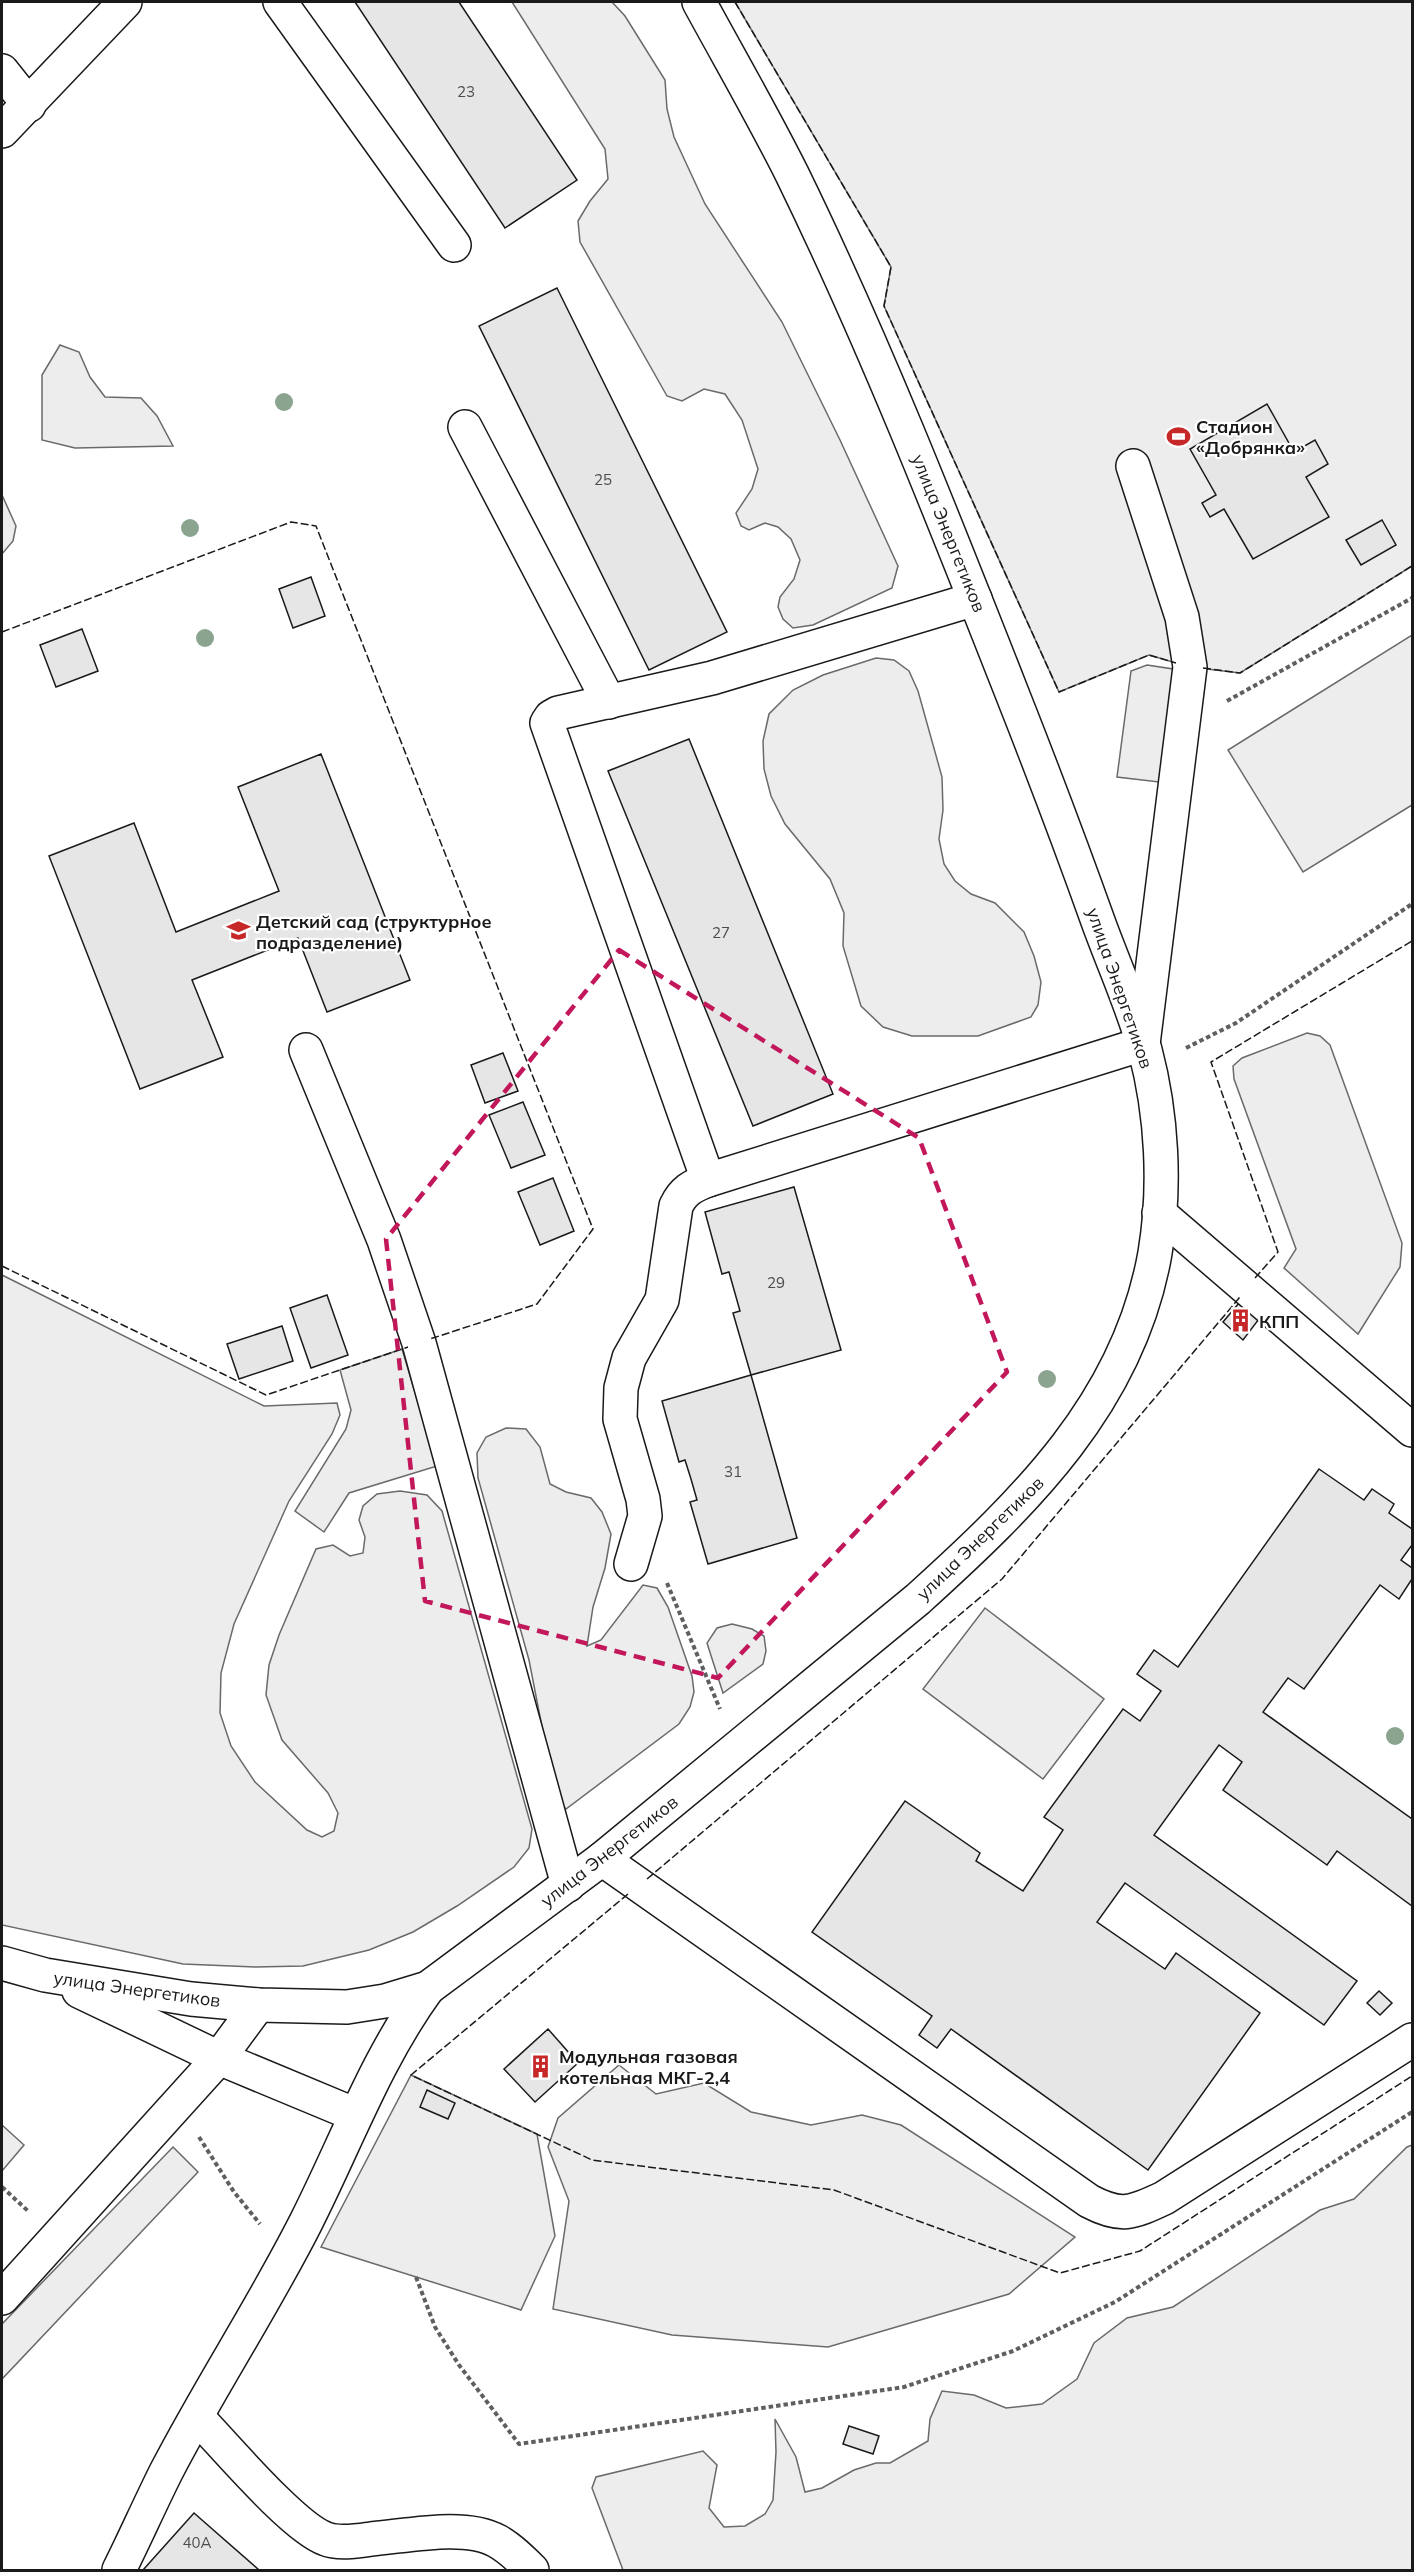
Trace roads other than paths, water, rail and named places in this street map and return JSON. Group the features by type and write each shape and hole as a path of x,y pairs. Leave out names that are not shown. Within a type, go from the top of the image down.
{"street":[{"path":"2,131 125,2"},
{"path":"280,2 454,244"},
{"name":"улица Энергетиков","path":"2,1964 45,1975 191,1999 258,2005 347,2007 385,2001 428,1988 568,1886 918,1599 1039,1482 1084,1424 1111,1377 1131,1335 1154,1255 1159,1213 1161,1173 1159,1138 1146,1053 1059,813 909,434 791,173 699,2"},
{"path":"2,71 29,105"},
{"path":"465,427 609,702"},
{"path":"631,1564 645,1516 643,1499 620,1419 621,1388 629,1358 662,1300 676,1206 681,1194 708,1180 1146,1053 1190,666 1182,617 1133,466"},
{"path":"708,1180 547,723 551,717 712,678 975,599"},
{"path":"306,1050 384,1240 419,1343 568,1886"},
{"path":"1159,1213 1413,1430"},
{"path":"602,1859 1089,2201 1107,2210 1125,2213 1164,2198 1413,2040"},
{"path":"45,1975 219,2058 356,2115"},
{"path":"119,2571 167,2471 307,2220 356,2115 406,2018 428,1988"},
{"path":"2,2298 219,2058 258,2005"},
{"path":"198,2418 290,2513 308,2530 327,2540 349,2541 444,2532 473,2534 496,2540 532,2571"}],"place":[{"name":"Стадион «Добрянка»","path":"1178,436"},
{"name":"Детский сад (структурное подразделение)","path":"238,931"},
{"name":"КПП","path":"1241,1321"},
{"name":"Модульная газовая котельная МКГ-2,4","path":"541,2066"}]}
